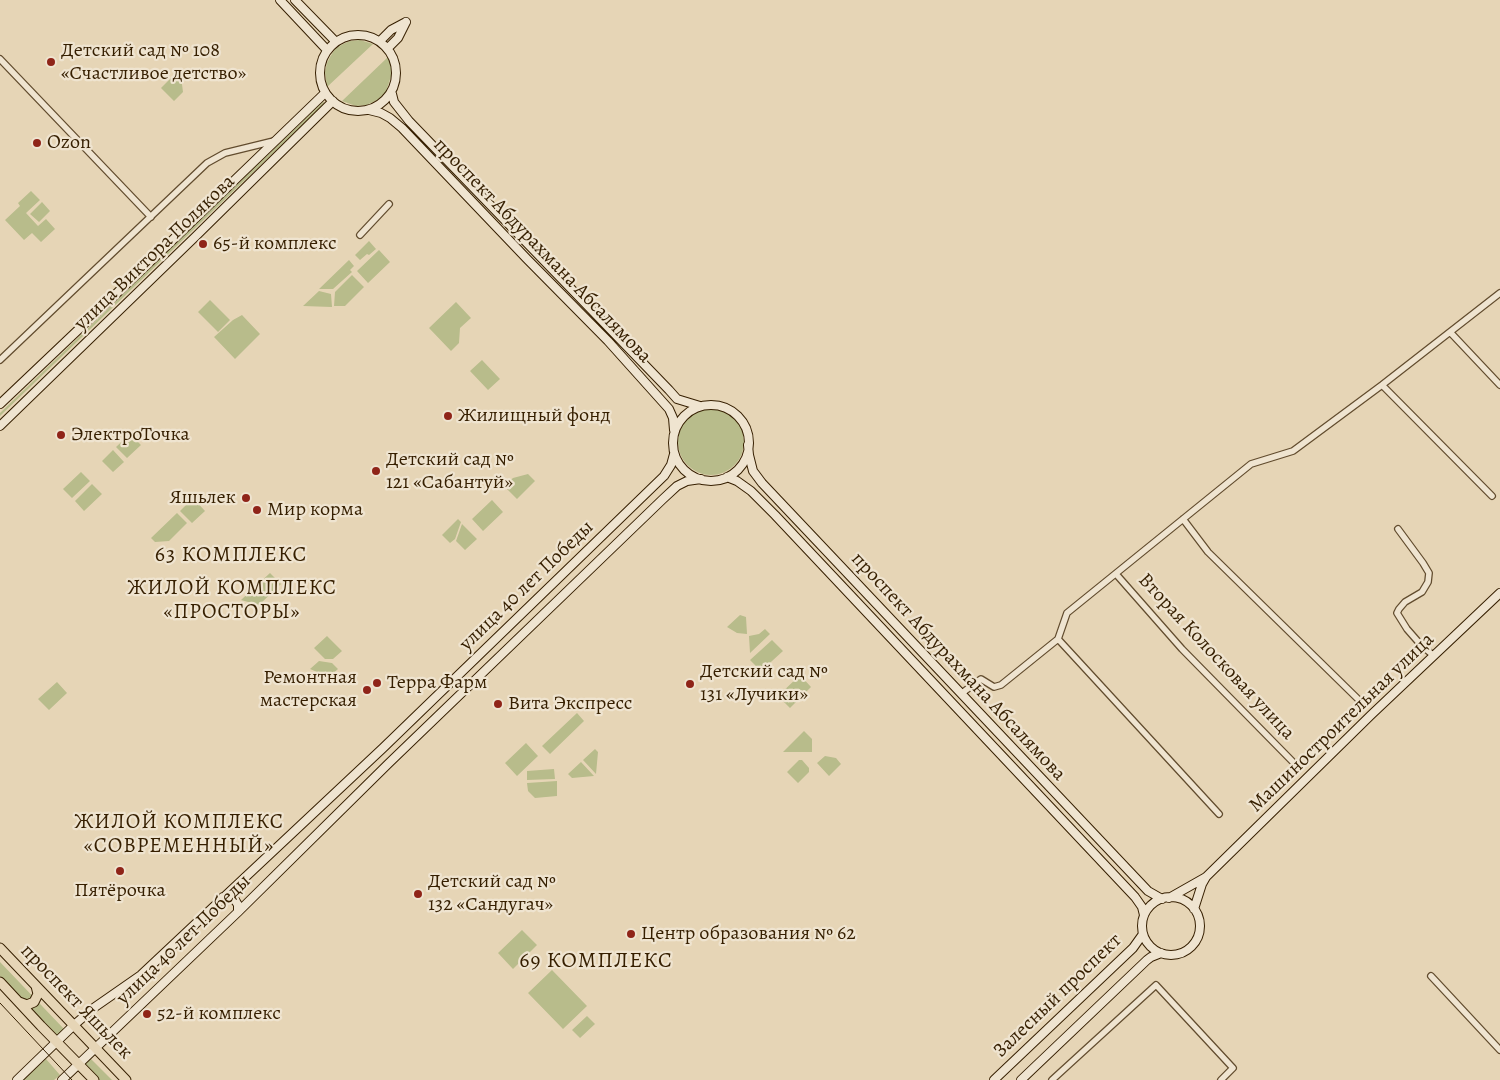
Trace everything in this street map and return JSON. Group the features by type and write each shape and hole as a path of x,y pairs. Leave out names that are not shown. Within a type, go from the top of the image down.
{"main road":[{"name":"проспект Яшьлек","path":"0,948 126,1080"},
{"name":"проспект Яшьлек","path":"0,982 94,1080"},
{"path":"19,1002 27,1005 34,1002 38,994 36,986"}],"street":[{"path":"280,0 327,50"},
{"path":"295,0 335,41"},
{"path":"380,41 390,30 406,22 398,38 388,48"},
{"path":"350,35 366,35 380,41 388,48 396,68 392,94 386,101 369,110 347,110 340,107 325,93 320,80 321,61 335,41 350,35"},
{"path":"0,60 151,217"},
{"name":"улица Виктора Полякова","path":"0,404 325,93"},
{"name":"проспект Абдурахмана Абсалямова","path":"392,94 397,107 409,121 669,390 678,399 700,406"},
{"name":"улица Виктора Полякова","path":"0,426 333,101"},
{"name":"проспект Абдурахмана Абсалямова","path":"369,110 381,113 402,128 527,260 608,340 669,409 673,418 674,430"},
{"path":"0,360 211,160 225,153 274,142"},
{"path":"360,235 389,204"},
{"path":"962,693 981,679 994,686 1001,685 1058,639 1067,613 1251,464 1293,451 1382,385 1500,293"},
{"path":"1450,332 1500,385"},
{"path":"1382,385 1492,496"},
{"path":"712,405 734,412 742,420 748,432 748,445 744,461 734,472 718,480 701,479 692,475 684,470 674,454 674,430 681,419 700,406 712,405"},
{"name":"проспект Абдурахмана Абсалямова","path":"748,445 753,471 762,483 1148,891 1165,898"},
{"name":"улица 40 лет Победы","path":"17,1080 56,1041 95,1007 141,975 383,748 664,476 671,465 674,454"},
{"name":"проспект Абдурахмана Абсалямова","path":"727,476 751,491 775,515 1135,897 1142,907 1144,915"},
{"name":"улица 40 лет Победы","path":"62,1080 238,912 389,763 663,499 677,486 687,481 701,479"},
{"path":"1183,519 1208,552 1360,702"},
{"path":"1398,529 1429,573 1428,582 1422,592 1406,602 1399,608 1397,613 1407,629 1434,656"},
{"name":"Вторая Колосковая улица","path":"1116,574 1182,649 1292,761"},
{"name":"Машиностроительная улица","path":"1194,909 1206,877 1500,593"},
{"path":"1058,639 1219,814"},
{"name":"Машиностроительная улица","path":"1165,898 1206,877"},
{"path":"223,897 234,900 238,905 238,912"},
{"path":"1165,898 1182,900 1194,909 1198,916 1199,934 1189,949 1180,954 1170,955 1153,949 1143,934 1142,921 1144,915 1155,902 1165,898"},
{"name":"Залесный проспект","path":"994,1080 1133,948 1143,934"},
{"name":"Залесный проспект","path":"1021,1080 1147,960 1161,953"},
{"path":"1431,976 1500,1050"},
{"path":"1052,1080 1156,985 1233,1068 1221,1080"}],"green space":[{"path":"360,40 373,44 327,87 325,72 327,63 335,49 350,41"},
{"path":"388,57 391,76 386,92 381,98 367,105 356,106 342,101"},
{"path":"180,69 183,92 174,101 161,88"},
{"path":"323,102 325,103 0,416 0,413"},
{"path":"31,191 40,200 26,213 38,226 46,219 55,229 41,242 32,233 24,240 5,220 20,206 18,203"},
{"path":"42,202 50,211 39,222 30,214"},
{"path":"369,241 376,249 360,260 355,255"},
{"path":"379,250 390,262 368,283 357,271"},
{"path":"349,260 354,266 350,270 352,272 333,289 319,289"},
{"path":"352,275 364,287 345,306 334,306 335,292"},
{"path":"319,291 331,294 332,307 303,306"},
{"path":"210,300 230,320 218,332 198,312"},
{"path":"456,302 471,318 460,328 459,343 451,351 429,328"},
{"path":"242,315 260,334 235,359 214,337 233,320"},
{"path":"482,360 500,379 488,390 470,371"},
{"path":"711,409 723,412 734,419 741,430 744,442 741,454 734,465 723,472 711,475 699,472 688,465 681,454 678,442 681,430 688,419 699,412"},
{"path":"130,434 141,445 127,458 116,447"},
{"path":"113,450 124,462 113,472 102,461"},
{"path":"81,472 90,481 72,498 63,489"},
{"path":"528,474 535,481 517,499 504,486 513,478"},
{"path":"92,484 102,494 84,511 75,501"},
{"path":"193,498 205,511 192,523 180,511"},
{"path":"492,500 503,512 483,531 472,519"},
{"path":"177,513 187,523 169,541 155,542 151,538"},
{"path":"458,519 461,522 455,539 450,543 442,535"},
{"path":"462,524 477,539 465,550 456,541"},
{"path":"270,573 281,584 259,605 241,600"},
{"path":"740,615 746,617 747,634 737,633 727,627"},
{"path":"765,629 770,634 750,653 749,636 759,634"},
{"path":"327,636 342,651 333,659 325,659 314,648"},
{"path":"772,640 783,651 761,671 750,660"},
{"path":"319,661 332,663 338,669 329,677 310,669"},
{"path":"800,675 811,687 790,708 778,696"},
{"path":"57,682 67,693 49,710 38,699"},
{"path":"577,713 584,721 550,754 542,746"},
{"path":"804,731 812,739 812,752 783,752"},
{"path":"526,743 538,756 517,776 505,763"},
{"path":"595,749 598,752 596,774 583,760"},
{"path":"825,756 836,758 841,764 829,776 817,763"},
{"path":"799,760 802,760 809,768 809,772 798,783 787,772"},
{"path":"581,762 594,776 572,778 568,774"},
{"path":"554,769 555,779 527,780 527,771"},
{"path":"557,781 557,796 535,798 528,791 527,783"},
{"path":"522,930 537,945 513,969 498,953"},
{"path":"0,962 64,1029 57,1035 0,976"},
{"path":"552,970 587,1006 563,1029 528,993"},
{"path":"587,1016 595,1024 580,1038 572,1030"},
{"path":"90,1058 112,1080 99,1080 84,1064"},
{"path":"46,1059 60,1075 54,1080 23,1080"}],"tram line":[{"path":"0,1003 72,1080"}],"place":[{"name":"Детский сад № 108 «Счастливое детство»","path":"51,62"},
{"name":"Ozon","path":"37,143"},
{"name":"65-й комплекс","path":"203,244"},
{"name":"Жилищный фонд","path":"448,416"},
{"name":"ЭлектроТочка","path":"61,435"},
{"name":"Детский сад № 121 «Сабантуй»","path":"376,471"},
{"name":"Яшьлек","path":"246,498"},
{"name":"Мир корма","path":"257,510"},
{"name":"Терра Фарм","path":"377,683"},
{"name":"Детский сад № 131 «Лучики»","path":"690,684"},
{"name":"Ремонтная мастерская","path":"367,690"},
{"name":"Вита Экспресс","path":"498,704"},
{"name":"Пятёрочка","path":"120,871"},
{"name":"Детский сад № 132 «Сандугач»","path":"418,894"},
{"name":"Центр образования № 62","path":"631,934"},
{"name":"52-й комплекс","path":"147,1014"}],"district":[{"name":"63 КОМПЛЕКС","path":"231,556"},
{"name":"ЖИЛОЙ КОМПЛЕКС «ПРОСТОРЫ»","path":"232,601"},
{"name":"ЖИЛОЙ КОМПЛЕКС «СОВРЕМЕННЫЙ»","path":"179,835"},
{"name":"69 КОМПЛЕКС","path":"596,962"}]}
